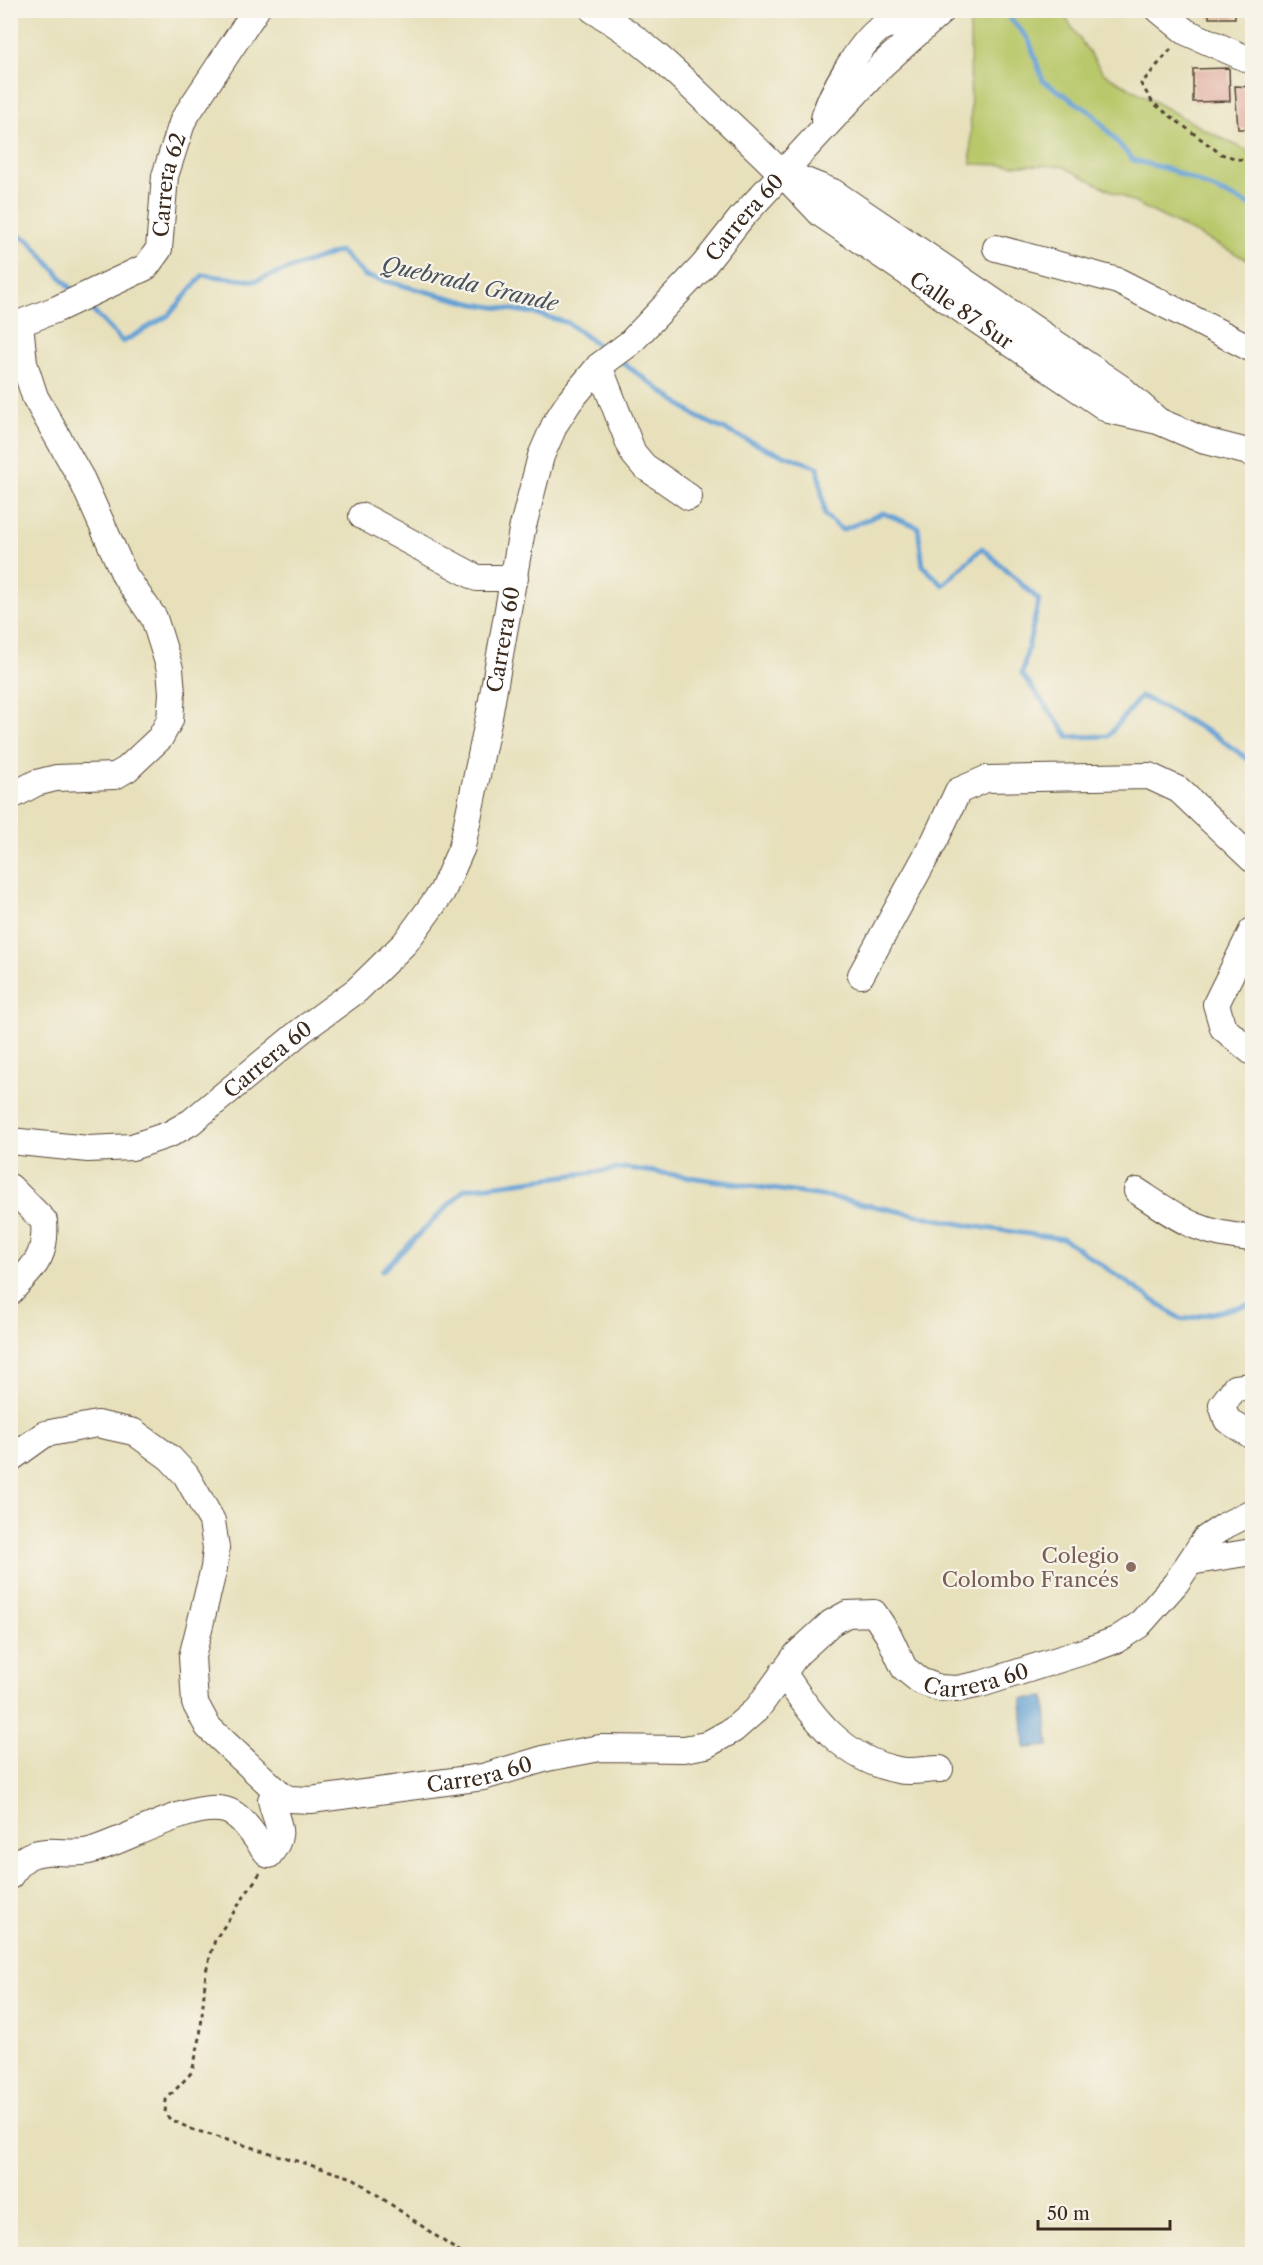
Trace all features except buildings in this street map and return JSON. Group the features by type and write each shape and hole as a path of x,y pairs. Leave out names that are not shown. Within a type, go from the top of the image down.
{"street":[{"name":"Carrera 62","path":"15,325 146,267 159,249 165,176 183,120 256,10"},
{"name":"Calle 87 Sur","path":"593,10 631,32 656,53 782,171 821,214 1109,410 1158,421 1195,437 1252,453"},
{"name":"Carrera 60","path":"10,1141 88,1149 132,1147 170,1134 191,1122 392,959 432,908 452,874 462,848 515,578 522,530 541,456 564,409 608,359 704,266 741,218 782,171 823,131 883,64 943,10"},
{"path":"1159,10 1186,32 1252,61"},
{"path":"996,248 1118,281 1252,349"},
{"path":"10,797 36,783 56,778 115,776 127,769 160,738 170,720 172,693 170,669 154,618 125,576 82,480 35,397 15,325"},
{"path":"608,359 633,453 644,466 689,497"},
{"path":"362,516 477,578 515,578"},
{"path":"861,975 935,840 958,791 986,779 1135,775 1162,780 1187,796 1252,859"},
{"path":"1252,931 1216,1004 1223,1028 1252,1052"},
{"path":"10,1187 44,1221 46,1239 40,1260 10,1292"},
{"path":"1137,1191 1191,1226 1224,1236 1252,1238"},
{"path":"1252,1386 1235,1388 1222,1405 1227,1420 1252,1436"},
{"name":"Carrera 60","path":"10,1459 45,1434 98,1424 134,1432 170,1458 186,1475 212,1521 216,1548 214,1568 193,1648 191,1679 195,1703 208,1726 276,1790 289,1798 311,1800 483,1777 547,1758 600,1748 684,1749 706,1745 733,1730 757,1709 797,1654 831,1623 847,1614 867,1611 874,1613 879,1618 904,1668 920,1681 939,1688 957,1689 981,1684 1116,1640 1139,1625 1176,1583 1205,1539 1252,1512"},
{"path":"1190,1562 1252,1552"},
{"path":"783,1672 802,1702 835,1738 860,1759 901,1771 940,1769"},
{"path":"10,1876 29,1856 95,1849 201,1810 218,1809 236,1815 269,1855 279,1838 280,1828 271,1800 276,1790"}],"path":[{"path":"1186,32 1141,84 1153,103 1221,154 1252,163"},
{"path":"269,1855 259,1877 223,1925 212,1948 206,1971 200,2038 192,2072 166,2100 165,2114 170,2119 191,2129 353,2178 462,2254"}],"green space":[{"path":"982,10 1061,11 1103,73 1207,131 1252,153 1252,262 1062,166 971,164 970,17"}],"water":[{"path":"1045,1697 1049,1746 1025,1748 1022,1699"}],"waterway":[{"path":"1003,10 1029,40 1043,81 1092,113 1133,160 1171,170 1252,206"},
{"name":"Quebrada Grande","path":"10,233 29,240 74,292"},
{"name":"Quebrada Grande","path":"85,303 123,342 169,315 203,275 255,281 340,251 365,276 475,304 534,313 568,323 606,351"},
{"name":"Quebrada Grande","path":"619,360 699,418 767,449 818,467 825,515 842,530 883,513 918,527 923,566 943,585 982,548 1039,600 1022,674 1069,737 1108,736 1141,696 1216,736 1252,762"},
{"path":"382,1271 465,1189 626,1168 829,1197 971,1226 1064,1239 1182,1320 1252,1304"}],"place":[{"name":"Colegio Colombo Francés","path":"1131,1567"}]}
